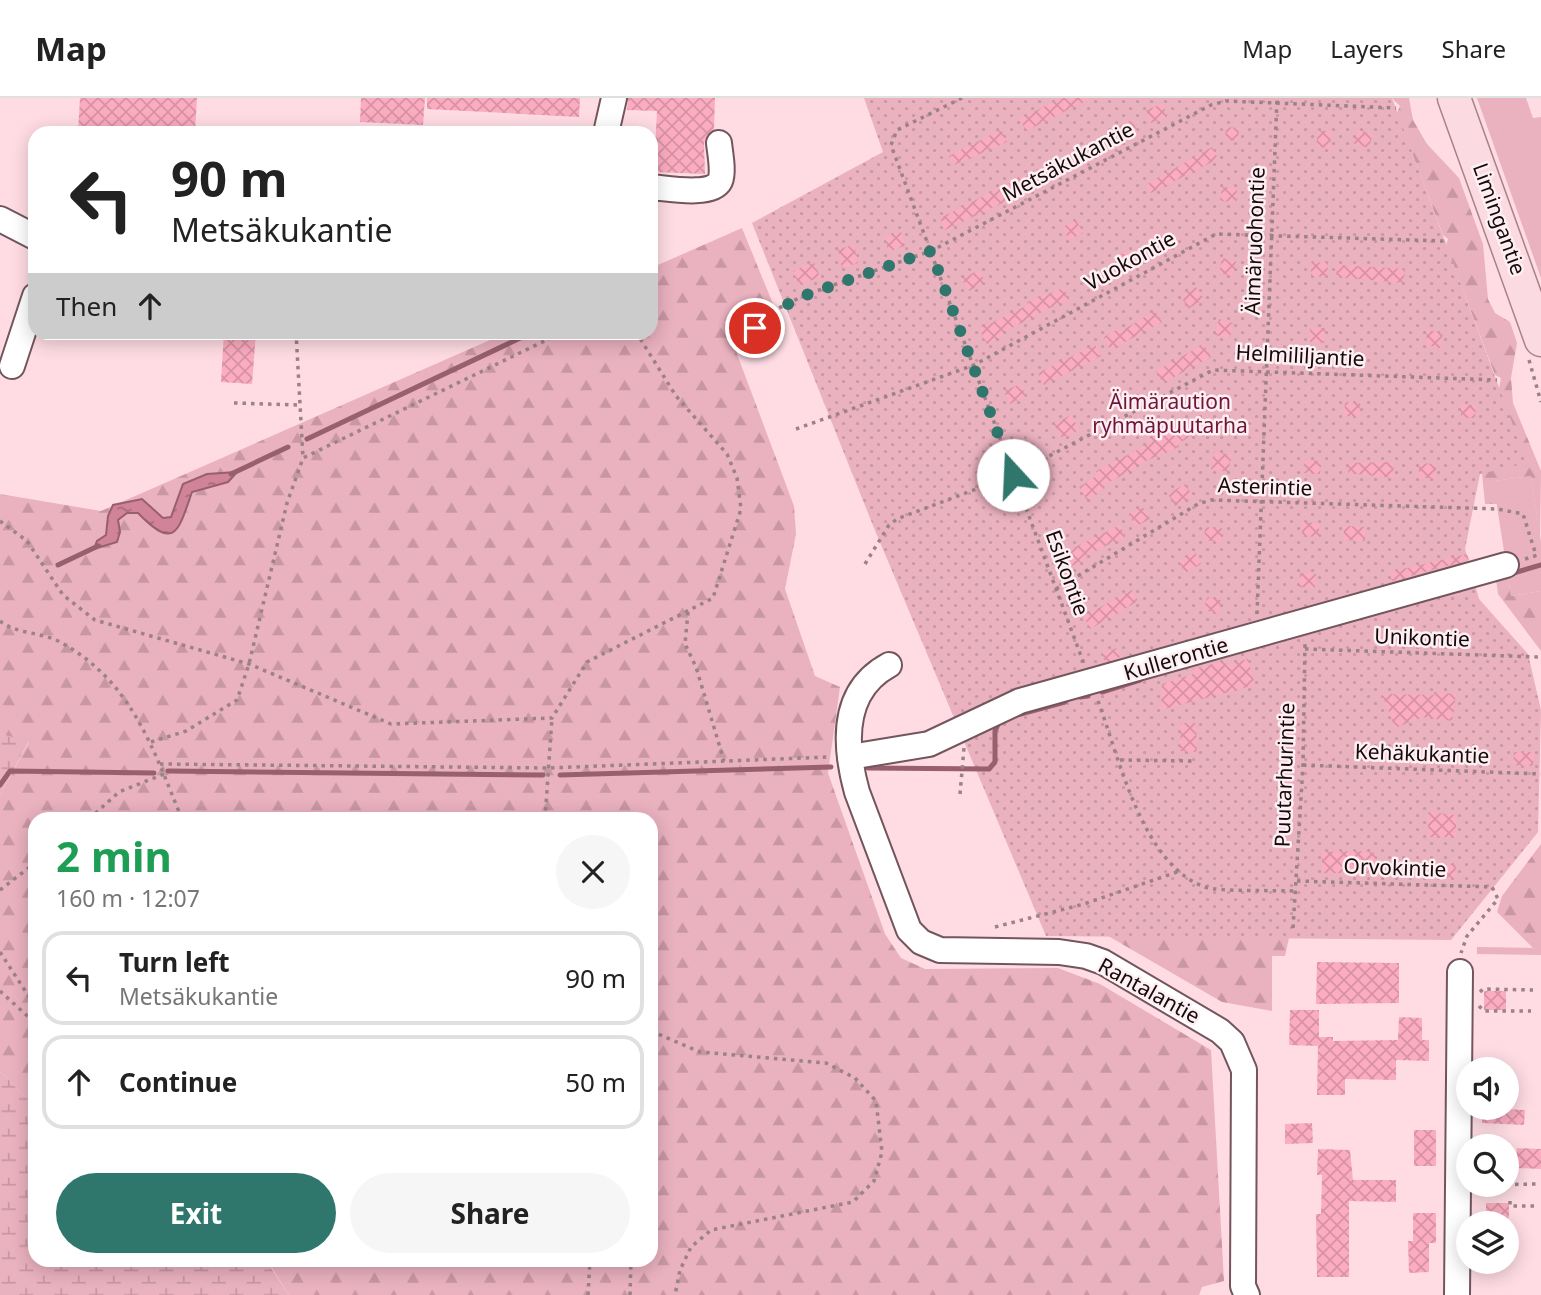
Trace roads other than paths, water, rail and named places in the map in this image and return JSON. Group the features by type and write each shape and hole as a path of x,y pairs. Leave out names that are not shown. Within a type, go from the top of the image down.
{"main road":[{"name":"Limingantie","path":"1454,98 1541,340"}],"street":[{"path":"608,126 614,98"},
{"path":"658,188 703,191 716,187 721,179 719,143"},
{"path":"0,219 28,233"},
{"path":"12,366 28,317"},
{"name":"Kullerontie","path":"850,757 929,744 1020,701 1506,565"},
{"name":"Rantalantie","path":"889,664 866,682 856,698 848,727 850,757 857,792 909,930 921,942 940,950 1059,952 1086,956 1103,962 1232,1041 1244,1070 1244,1286 1247,1295"},
{"path":"1457,1295 1460,972"}],"water":[{"path":"237,472 228,482 192,492 174,532 168,534 160,531 138,513 127,513 118,520 120,532 117,542 94,549 97,541 106,535 108,516 113,505 142,499 163,518 171,517 183,484 207,474"}],"waterway":[{"path":"307,439 516,340"},
{"path":"231,474 288,447"},
{"path":"58,565 98,546"},
{"path":"1510,574 1541,565"},
{"path":"1102,692 1140,680"},
{"path":"1080,697 1088,696"},
{"path":"1017,715 1065,702"},
{"path":"868,768 989,769 995,762 995,731 999,722"},
{"path":"560,775 831,767"},
{"path":"0,785 10,771 154,773"},
{"path":"168,771 543,775"}],"park label":[{"name":"Äimäraution ryhmäpuutarha","path":"1170,414"}]}
